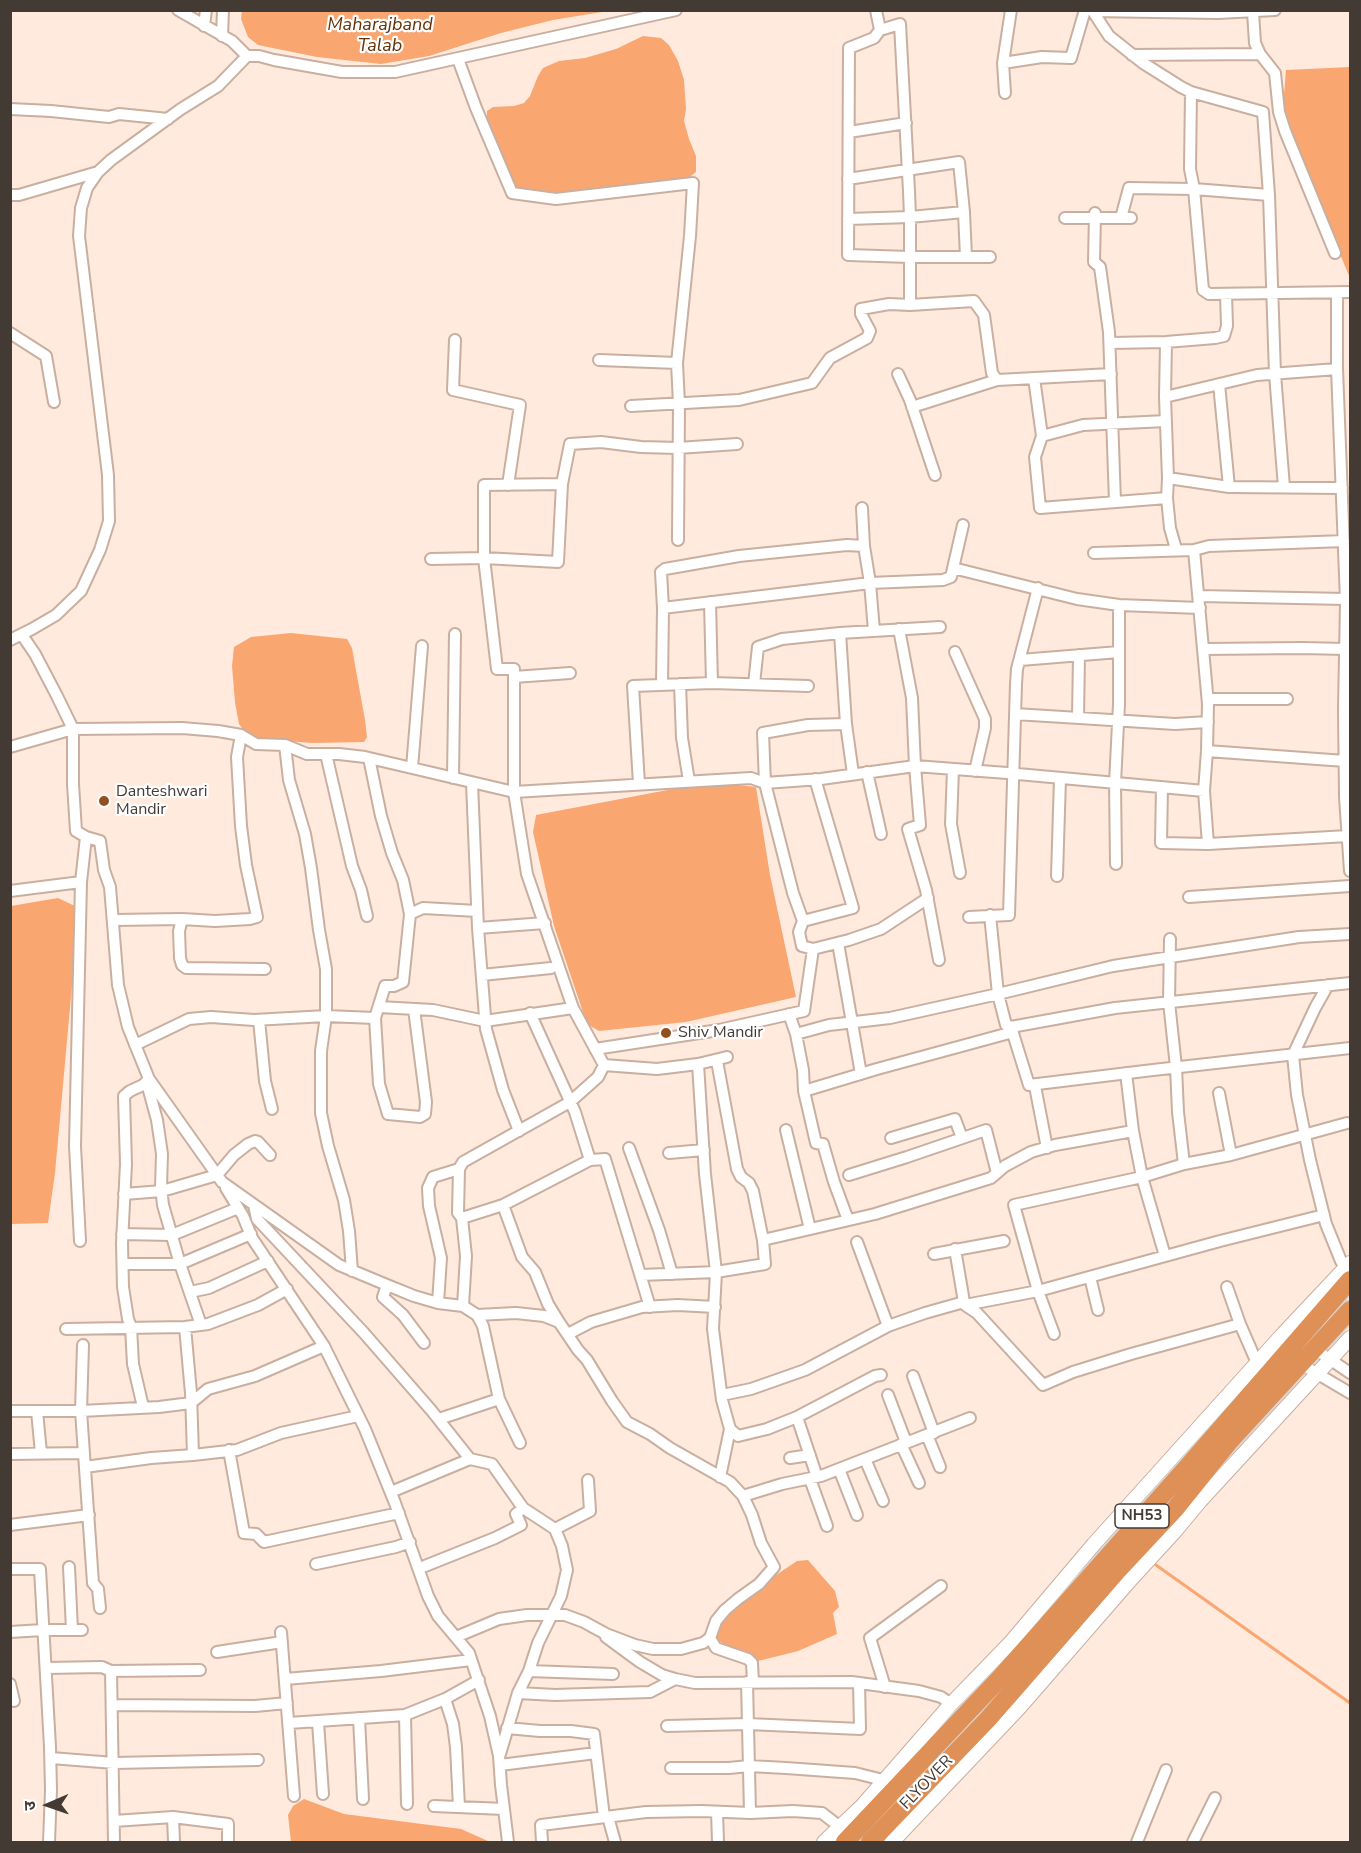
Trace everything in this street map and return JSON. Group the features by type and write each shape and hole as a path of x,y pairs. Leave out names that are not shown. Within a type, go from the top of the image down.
{"highway":[{"name":"NH53","path":"946,1725 1189,1465 1349,1270"},
{"name":"NH53","path":"990,1728 1117,1571 1175,1509 1228,1443 1301,1364 1322,1354 1350,1310"},
{"name":"FLYOVER","path":"843,1835 932,1751 946,1725"},
{"name":"FLYOVER","path":"870,1842 954,1755 990,1728"}],"street":[{"path":"178,10 232,41 247,56 259,56 342,72 395,72 676,10"},
{"path":"204,26 206,10"},
{"path":"222,36 223,10"},
{"path":"876,10 880,30"},
{"path":"1005,93 1003,63 1011,10"},
{"path":"1090,11 1147,13 1275,10"},
{"path":"1003,63 1042,57 1071,58 1090,11"},
{"path":"1090,11 1109,36 1132,55 1191,92 1263,112 1269,195 1275,374 1284,487"},
{"path":"1253,12 1255,43 1260,54 1275,73 1279,112 1335,253"},
{"path":"910,305 910,257 910,217 900,24 880,30 874,38 849,48 848,255 910,257 990,257"},
{"path":"1132,55 1260,54"},
{"path":"247,56 218,86 111,160 98,172 87,188 81,208 79,236 108,475 109,521 100,550 81,591 56,615 15,635 40,664 73,729 76,831 100,841 110,887 118,985 128,1027 135,1045 149,1079 220,1179 251,1234 324,1346 391,1492 438,1616 469,1653 490,1716 499,1760 508,1842"},
{"path":"458,59 512,193 556,200 693,183 677,363 678,540"},
{"path":"1191,92 1190,169 1194,189 1203,290 1209,294 1350,292"},
{"path":"10,109 109,117 119,114 168,119"},
{"path":"849,132 906,123"},
{"path":"848,178 959,162 966,257"},
{"path":"10,195 19,195 98,172"},
{"path":"1065,218 1095,215 1126,218 1129,188 1194,189 1269,195"},
{"path":"848,219 964,212"},
{"path":"1095,215 1095,262 1100,267 1110,343 1115,502"},
{"path":"1337,293 1337,369 1346,598 1345,761 1350,871"},
{"path":"1110,343 1166,342 1224,336 1227,326 1226,294"},
{"path":"631,406 739,400 812,383 830,358 867,338 870,331 861,314 861,309 889,304 974,301 984,315 992,373 997,380"},
{"path":"10,333 46,356 54,402"},
{"path":"455,340 453,390 520,405 508,485"},
{"path":"1166,342 1167,498 1170,528 1176,549"},
{"path":"599,360 677,363"},
{"path":"1165,397 1257,375 1337,369"},
{"path":"898,374 935,475"},
{"path":"912,407 997,380 1111,374"},
{"path":"1034,378 1042,436 1035,457 1040,508 1167,498"},
{"path":"1219,384 1229,487"},
{"path":"1042,436 1083,425 1166,421"},
{"path":"431,559 484,558 558,562 562,484 570,444 601,442 641,447 678,448 737,444"},
{"path":"1168,478 1229,487 1342,488"},
{"path":"562,484 484,485 484,558 497,669 514,669 514,792 527,874 573,1008 604,1065"},
{"path":"862,508 874,631"},
{"path":"663,608 870,583 943,580 951,577 963,525"},
{"path":"1094,553 1344,541"},
{"path":"662,685 661,572 739,556 847,545 864,546"},
{"path":"1194,550 1208,699 1204,791 1208,844"},
{"path":"953,568 1077,598 1119,605 1200,608"},
{"path":"969,917 1010,915 1016,684 1038,588"},
{"path":"1198,596 1346,598"},
{"path":"710,602 712,683"},
{"path":"1116,864 1115,783 1119,605"},
{"path":"754,684 758,647 782,639 940,627"},
{"path":"899,629 912,698 920,825 908,829 928,898 939,960"},
{"path":"840,633 846,724 853,774"},
{"path":"453,778 455,634"},
{"path":"412,768 422,646"},
{"path":"1203,649 1345,649"},
{"path":"955,652 985,719 975,771"},
{"path":"1020,660 1119,652"},
{"path":"1078,718 1079,655"},
{"path":"514,677 570,673"},
{"path":"639,784 633,686 712,683 808,686"},
{"path":"680,684 682,738 689,781"},
{"path":"1208,699 1287,699"},
{"path":"1014,714 1175,724 1208,722"},
{"path":"846,724 808,725 763,733 765,783 793,893 803,921 799,932 802,946 813,949 881,929 928,898"},
{"path":"10,747 73,729 182,728 218,731 241,735 256,744 285,746 307,754 369,758 514,792 751,778 765,783 915,766 1204,791"},
{"path":"114,920 214,921 257,917 246,865 241,825 237,758 241,735"},
{"path":"285,746 289,780 305,834 326,969 326,1016 321,1051 321,1113 344,1200 352,1270"},
{"path":"1207,751 1345,761"},
{"path":"326,754 351,866 361,890 367,916"},
{"path":"369,758 381,816 403,880 410,914 403,982 394,986 385,986 375,1018 379,1084 388,1114 420,1117 425,1114 426,1102 414,1009"},
{"path":"953,769 951,824 960,873"},
{"path":"867,772 881,834"},
{"path":"1057,876 1060,778"},
{"path":"803,921 853,908 815,779"},
{"path":"472,783 477,911 485,1021 489,1044 519,1131"},
{"path":"1162,787 1161,843 1208,844 1348,836"},
{"path":"80,1241 75,1146 81,882 86,837"},
{"path":"10,891 81,882"},
{"path":"1189,897 1350,886"},
{"path":"410,914 423,908 477,911"},
{"path":"990,915 998,994 1006,1025 1012,1030 1029,1085 1350,1048"},
{"path":"183,919 179,931 180,958 182,965 186,968 265,969"},
{"path":"478,928 545,923"},
{"path":"796,1034 829,1025 890,1018 1113,966 1299,937 1350,934"},
{"path":"1170,939 1169,1002 1184,1164"},
{"path":"838,943 861,1074"},
{"path":"595,1049 718,1030 804,1011 813,949"},
{"path":"482,975 551,968"},
{"path":"804,1091 1012,1030 1115,1008 1350,983"},
{"path":"824,1842 843,1835 883,1780 946,1725 951,1704 1012,1641 1094,1544 1257,1363 1349,1270 1341,1261 1324,1215 1297,1095 1293,1055 1328,985"},
{"path":"379,1006 433,1010 485,1021 573,1008"},
{"path":"530,1013 570,1102 590,1160"},
{"path":"789,1014 796,1034 803,1070 804,1091 816,1143 823,1144 848,1220"},
{"path":"135,1045 189,1019 211,1017 259,1020 326,1016 375,1018"},
{"path":"259,1020 265,1081 272,1109"},
{"path":"604,1065 657,1070 722,1059 737,1169 753,1191 763,1240 765,1264 716,1272 640,1275"},
{"path":"698,1064 716,1272 713,1329 722,1395 730,1430 720,1477"},
{"path":"463,1306 466,1256 462,1218 458,1213 459,1169 463,1162 570,1102 598,1077 604,1065"},
{"path":"1126,1073 1133,1131 1142,1177 1165,1256"},
{"path":"149,1079 148,1087 157,1120 162,1154 163,1204 201,1325"},
{"path":"143,1407 133,1364 131,1327 123,1287 122,1234 126,1164 124,1096 149,1079"},
{"path":"1035,1086 1047,1148"},
{"path":"1219,1093 1231,1155"},
{"path":"891,1138 955,1119 962,1138"},
{"path":"1054,1334 1038,1291 1014,1204 1142,1177 1184,1164 1231,1155 1347,1123"},
{"path":"786,1130 810,1229"},
{"path":"849,1174 986,1130 997,1173"},
{"path":"763,1240 875,1214 991,1178 1005,1166 1030,1152 1133,1131"},
{"path":"124,1194 162,1191 220,1179 234,1155 248,1144 258,1142 270,1155"},
{"path":"629,1148 660,1230 672,1274"},
{"path":"669,1153 704,1150"},
{"path":"462,1218 502,1204 590,1160 605,1159 650,1307"},
{"path":"438,1303 441,1258 429,1206 428,1188 433,1177 459,1169"},
{"path":"220,1179 254,1206 339,1265 414,1296 438,1303 463,1306 477,1315 483,1326 499,1399 520,1443"},
{"path":"456,1637 499,1619 527,1615 565,1615 635,1645 653,1649 681,1649 703,1643 710,1638 716,1621 724,1610 759,1584 774,1567 761,1543 743,1496 730,1482 627,1422 548,1304 535,1272 522,1257 502,1204"},
{"path":"254,1206 257,1219 357,1325 439,1419 470,1459"},
{"path":"122,1234 172,1235 238,1208"},
{"path":"722,1395 751,1389 805,1370 888,1326 925,1313 1038,1291 1324,1215"},
{"path":"123,1264 180,1264 251,1234"},
{"path":"934,1254 1004,1241"},
{"path":"857,1242 888,1326"},
{"path":"956,1249 964,1304 978,1313 1043,1384 1131,1354 1240,1324"},
{"path":"190,1292 208,1288 268,1261"},
{"path":"1090,1276 1098,1310"},
{"path":"387,1285 383,1297 403,1315 424,1343"},
{"path":"1227,1287 1257,1363"},
{"path":"66,1329 201,1325 258,1305 287,1289"},
{"path":"568,1334 591,1322 642,1307 678,1305 715,1307"},
{"path":"477,1315 516,1313 544,1316 560,1322"},
{"path":"185,1327 193,1455"},
{"path":"892,1842 990,1728 1176,1530 1318,1374 1322,1354 1350,1338"},
{"path":"83,1345 81,1411 93,1583 98,1589 100,1608"},
{"path":"10,1411 81,1411 191,1403 208,1389 255,1376 324,1346"},
{"path":"1322,1354 1350,1373"},
{"path":"1301,1364 1350,1393"},
{"path":"730,1430 738,1436 767,1430 881,1375"},
{"path":"913,1376 940,1467"},
{"path":"888,1395 903,1443 919,1483"},
{"path":"439,1419 499,1399"},
{"path":"37,1411 40,1453"},
{"path":"85,1467 237,1449 281,1433 358,1416"},
{"path":"797,1417 810,1455 813,1478 827,1526"},
{"path":"743,1496 782,1484 813,1478 970,1418"},
{"path":"229,1450 244,1533 256,1534 264,1542 399,1513"},
{"path":"10,1454 84,1453"},
{"path":"790,1458 810,1455"},
{"path":"391,1492 470,1459 492,1464 523,1508 555,1529 562,1546 567,1570 561,1596 538,1643 529,1671 518,1693 499,1760"},
{"path":"865,1459 883,1501"},
{"path":"839,1469 857,1515"},
{"path":"555,1529 590,1511 588,1480"},
{"path":"420,1568 521,1525 516,1514 523,1508"},
{"path":"10,1525 89,1515"},
{"path":"316,1564 410,1542"},
{"path":"10,1632 77,1630 69,1567"},
{"path":"10,1569 40,1569 51,1758 48,1842"},
{"path":"885,1687 870,1638 941,1586"},
{"path":"589,1624 640,1662 662,1675 675,1679 695,1683 859,1683 919,1691 941,1697 951,1704"},
{"path":"217,1652 281,1637 294,1796"},
{"path":"710,1638 716,1648 748,1659 752,1663 748,1724 750,1813"},
{"path":"285,1679 471,1660"},
{"path":"45,1668 102,1667 111,1671 200,1670"},
{"path":"111,1671 114,1842"},
{"path":"529,1671 613,1674"},
{"path":"518,1693 555,1695 650,1692 675,1679"},
{"path":"289,1723 405,1715 445,1699 479,1680"},
{"path":"667,1726 748,1724 860,1730 859,1683"},
{"path":"10,1684 14,1701"},
{"path":"445,1699 453,1724 456,1746 459,1807"},
{"path":"113,1705 255,1706 287,1703"},
{"path":"405,1715 407,1804"},
{"path":"359,1718 363,1799"},
{"path":"318,1722 323,1794"},
{"path":"507,1728 594,1734 606,1817 615,1842"},
{"path":"499,1760 596,1753"},
{"path":"51,1758 114,1763 258,1760"},
{"path":"670,1768 749,1766 855,1773 883,1780"},
{"path":"1137,1842 1166,1770"},
{"path":"1193,1842 1215,1798"},
{"path":"434,1806 504,1809"},
{"path":"542,1842 541,1825 645,1812 793,1811 822,1813 843,1835"},
{"path":"717,1812 718,1842"},
{"path":"114,1821 173,1817 228,1824 228,1842"},
{"path":"173,1817 174,1842"}],"water":[{"name":"Maharajband Talab","path":"242,10 608,11 553,20 501,33 429,56 381,64 317,57 258,45 248,37 241,19"},
{"path":"643,36 661,38 669,45 678,61 684,80 686,109 684,121 696,156 696,172 678,186 632,189 626,185 575,197 543,197 512,186 487,130 487,111 493,107 524,103 530,96 543,68 559,61 585,58 616,49"},
{"path":"1350,67 1350,278 1298,154 1283,107 1286,70"},
{"path":"291,633 347,639 352,648 365,720 367,737 364,742 313,743 260,739 246,733 239,724 232,666 234,647 251,637"},
{"path":"710,782 756,787 770,875 796,997 686,1022 599,1031 587,1024 554,926 533,832 536,815"},
{"path":"58,898 79,908 55,1173 48,1223 11,1224 11,906"},
{"path":"808,1560 835,1591 839,1607 833,1613 837,1634 798,1651 758,1661 745,1653 725,1647 717,1638 721,1620 740,1599 797,1561"},
{"path":"304,1799 344,1814 461,1829 488,1842 291,1842 288,1815 293,1806"}],"waterway":[{"path":"1156,1565 1350,1703"}],"place":[{"name":"Danteshwari Mandir","path":"104,801"},
{"name":"Shiv Mandir","path":"666,1033"}]}
